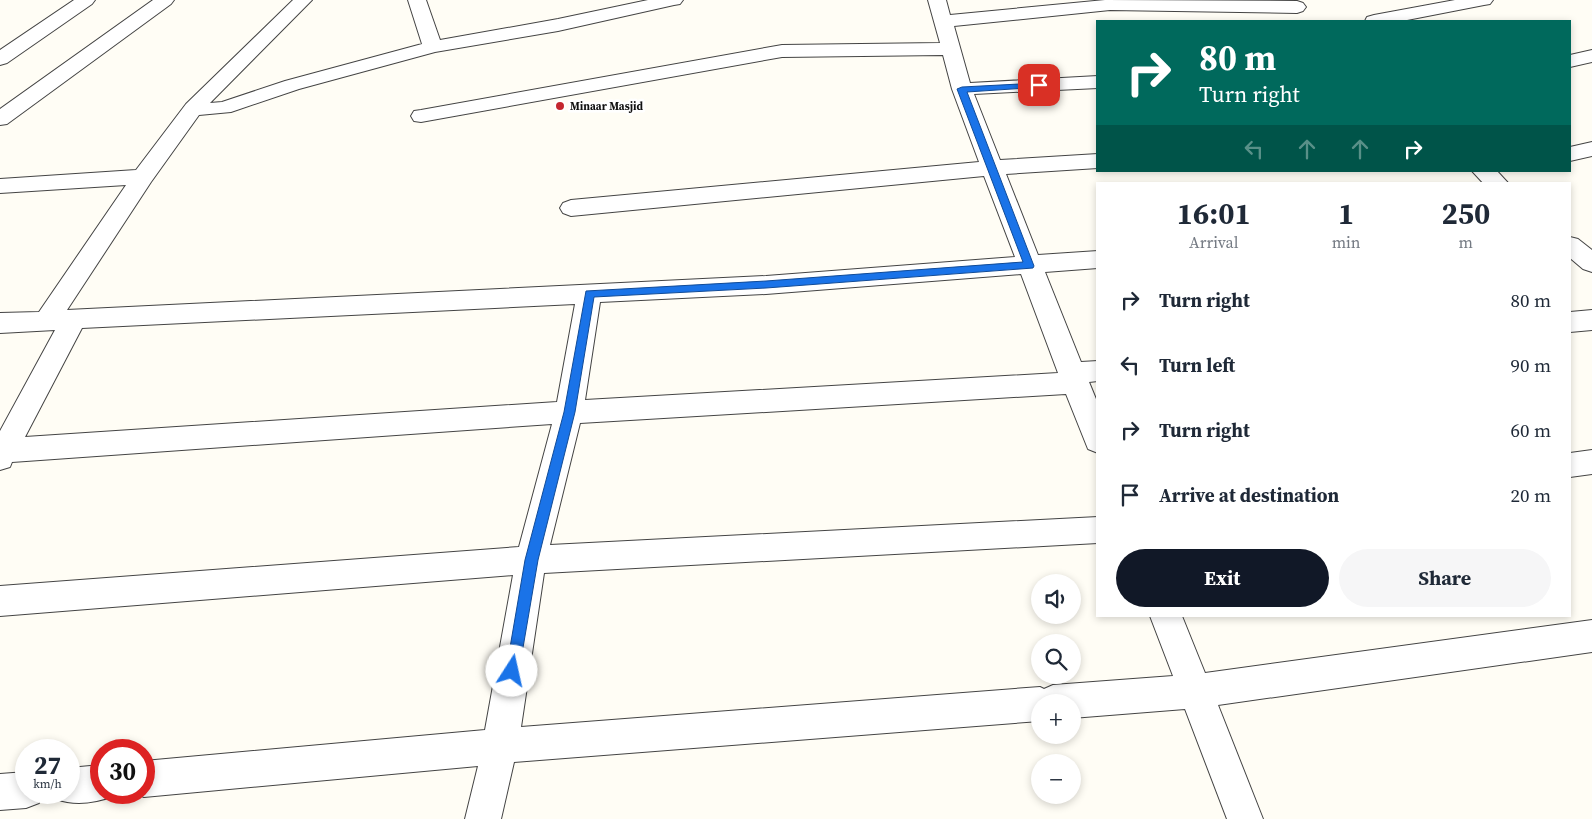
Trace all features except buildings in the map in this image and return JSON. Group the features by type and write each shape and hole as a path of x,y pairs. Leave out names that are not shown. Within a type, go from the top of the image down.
{"street":[{"path":"0,59 86,0"},
{"path":"0,119 164,0"},
{"path":"46,321 143,177 193,108 302,0"},
{"path":"417,0 433,47"},
{"path":"193,108 209,110 224,108 292,85 433,47 558,25 674,0"},
{"path":"1379,20 1484,0"},
{"path":"1096,434 1081,376 1029,266 962,89 940,11 1143,4 1292,4 1311,20"},
{"path":"421,116 782,52 950,49"},
{"path":"1571,61 1592,56"},
{"path":"962,89 1096,82"},
{"path":"1571,154 1592,149"},
{"path":"571,208 992,168 1096,161"},
{"path":"2,188 143,177"},
{"path":"1571,246 1592,263"},
{"path":"0,323 766,285 1029,266 1096,259"},
{"path":"483,819 500,746 531,560 569,412 589,293"},
{"path":"1,453 74,319"},
{"path":"1571,322 1592,320"},
{"path":"1,453 1081,376"},
{"path":"1571,465 1592,462"},
{"path":"0,601 531,560 1096,530"},
{"path":"1166,617 1245,819"},
{"path":"1081,700 1195,691 1592,636"},
{"path":"155,778 500,746 1031,705"},
{"path":"0,792 15,791"}],"place":[{"name":"Minaar Masjid","path":"560,106"}],"route":[{"path":"512,671 531,560 569,412 589,293 766,285 1029,266 962,89 1039,85"}]}
